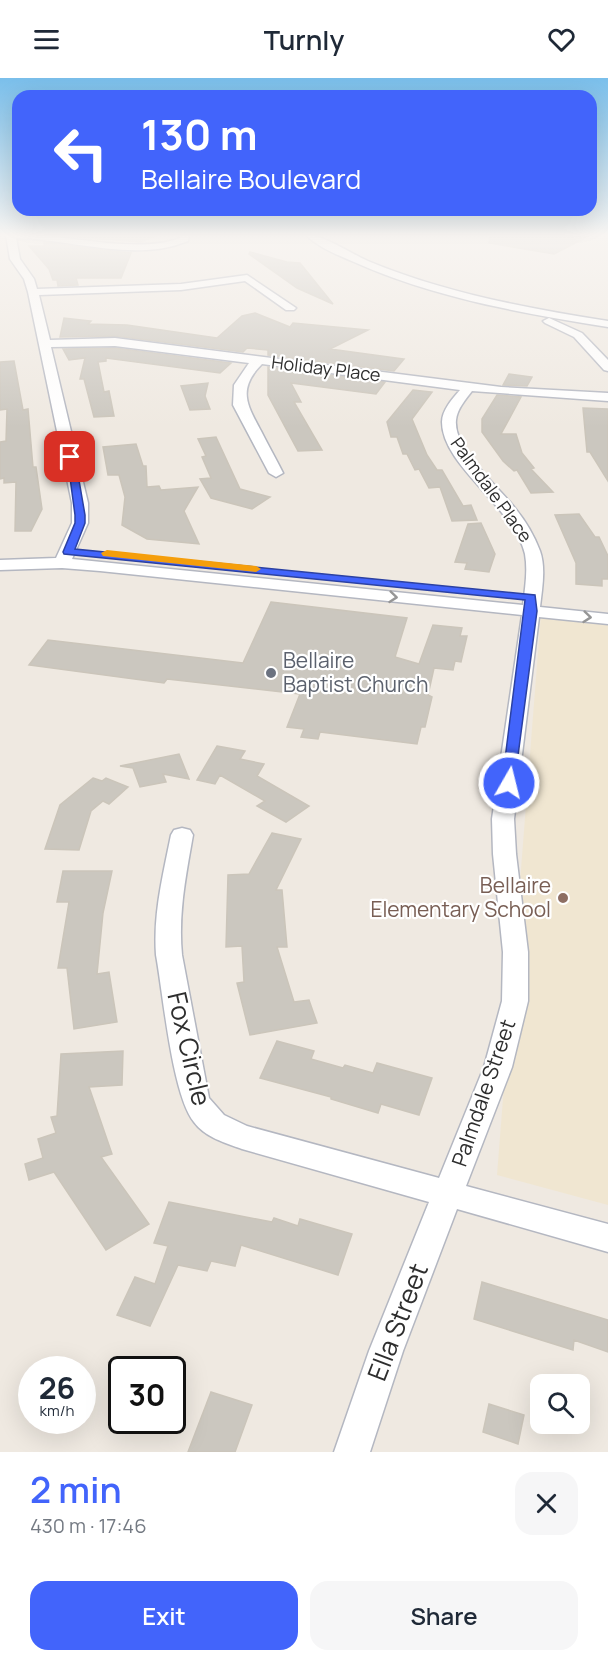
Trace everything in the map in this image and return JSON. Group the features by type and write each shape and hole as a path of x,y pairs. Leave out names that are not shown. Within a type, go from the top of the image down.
{"street":[{"path":"35,299 80,503 80,523 65,557"},
{"path":"277,299 290,308"},
{"path":"478,299 587,321 602,337 608,367"},
{"path":"520,309 578,335 602,337"},
{"path":"578,335 579,329 587,321"},
{"name":"Holiday Place","path":"44,344 115,342 468,387 546,395 608,397"},
{"path":"259,360 240,383 240,405 276,473"},
{"name":"Palmdale Place","path":"468,387 450,416 450,436 514,517 533,550 536,564 531,604"},
{"path":"0,553 65,557 531,604 608,605"},
{"path":"0,565 65,557"},
{"path":"531,604 608,620"},
{"name":"Palmdale Street","path":"447,1194 490,1086 510,1027 518,984 516,939 506,880 503,826 531,604"},
{"name":"Fox Circle","path":"182,835 167,932 195,1100 204,1116 218,1127 242,1137 608,1238"},
{"name":"Ella Street","path":"352,1452 383,1360 447,1194"}],"shaded area":[{"name":"Bellaire Elementary School","path":"541,614 608,621 608,1205 497,1175"}],"building":[{"path":"255,313 290,327 293,323 368,330 330,349 404,359 394,371 268,355 268,350 247,348 243,352 115,336 60,337 64,318 91,321 88,324 127,325 217,338 242,316"},
{"path":"115,348 231,363 220,373 106,358 106,361 98,362 104,392 109,391 114,416 94,417 84,379 80,379 85,358 69,360 63,349"},
{"path":"14,361 23,410 28,409 33,467 36,467 42,509 31,531 15,531 16,482 4,483 4,478 0,479 0,442 6,441 7,409 0,410 0,362"},
{"path":"268,367 385,382 376,394 291,383 301,402 294,402 322,450 298,451 268,395"},
{"path":"509,374 532,377 527,386 503,385"},
{"path":"208,383 205,396 210,409 190,410 181,386"},
{"path":"413,390 432,392 412,419 427,455 437,470 442,470 463,506 471,505 477,520 452,521 440,487 429,488 419,469 415,470 407,454 403,454 397,437 391,437 387,422"},
{"path":"497,395 521,397 501,434 516,434 522,453 534,468 531,469 553,492 531,493 517,470 514,471 503,461 482,432 482,419"},
{"path":"583,408 608,409 608,481 590,452 587,452"},
{"path":"216,437 240,489 270,497 252,509 211,498 200,479 211,478 202,457 206,456 198,439"},
{"path":"136,444 143,466 146,466 147,487 159,486 161,490 198,487 184,511 199,544 147,539 122,525 125,497 119,475 108,475 103,447"},
{"path":"579,514 595,537 599,537 608,556 608,579 602,579 602,586 576,584 576,563 555,515"},
{"path":"481,523 495,554 489,572 465,569 467,563 455,562 468,524"},
{"name":"Bellaire Baptist Church","path":"271,602 407,618 395,657 419,664 433,625 462,628 460,636 467,636 461,662 455,661 453,670 434,668 428,695 432,697 425,727 421,727 417,744 320,732 318,739 301,737 304,729 287,727 300,694 167,679 164,683 29,665 48,640 243,663"},
{"path":"217,746 245,751 240,759 264,764 257,776 309,806 286,822 257,806 265,801 220,775 215,784 197,780"},
{"path":"179,754 189,779 163,774 166,782 140,787 133,768 120,766"},
{"path":"93,778 102,781 106,778 128,787 109,804 103,801 91,811 79,850 45,849 60,805"},
{"path":"272,833 301,839 276,890 282,890 287,947 277,947 294,1002 309,1000 317,1023 250,1035 237,983 244,982 242,946 226,947 228,875 249,874"},
{"path":"63,871 112,871 103,913 97,974 109,972 117,1022 74,1029 67,968 58,968 69,902 57,902"},
{"path":"277,1041 314,1051 311,1059 343,1068 345,1065 373,1073 377,1063 432,1078 419,1115 381,1104 378,1113 331,1099 331,1097 260,1078"},
{"path":"123,1051 122,1085 89,1087 112,1154 101,1157 149,1224 106,1250 54,1172 29,1180 25,1164 43,1158 38,1139 56,1133 51,1117 57,1116 61,1054"},
{"path":"169,1202 272,1222 274,1218 298,1226 300,1219 352,1234 338,1275 241,1245 235,1266 211,1261 207,1271 178,1265 150,1326 117,1315 135,1277 155,1284 168,1246 154,1243"},
{"path":"482,1282 608,1320 608,1352 574,1340 573,1350 474,1319"},
{"path":"211,1392 252,1405 235,1452 188,1452"},
{"path":"489,1404 524,1415 518,1444 483,1432"}],"slow traffic":[{"path":"107,553 256,569"}],"place":[{"name":"Bellaire Baptist Church","path":"271,673"},
{"name":"Bellaire Elementary School","path":"563,898"}],"route":[{"path":"70,457 80,503 80,523 68,552 531,597 509,783"}]}
